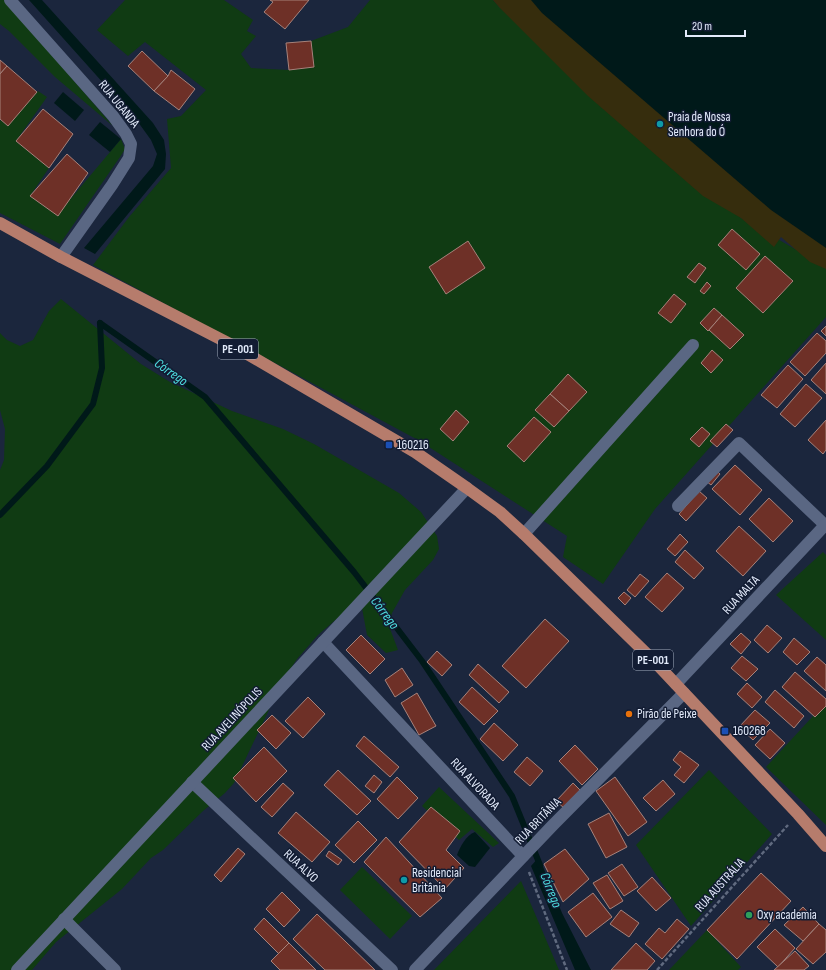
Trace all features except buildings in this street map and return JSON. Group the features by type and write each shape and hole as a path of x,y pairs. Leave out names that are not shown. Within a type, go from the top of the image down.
{"main road":[{"name":"PE-001","path":"0,223 61,257 232,345 415,452 500,512 648,656 798,814 826,846"}],"street":[{"name":"RUA UGANDA","path":"10,0 113,116 126,134 131,144 129,158 112,185 61,257"},
{"path":"524,534 693,345"},
{"path":"678,506 739,442 826,525"},
{"name":"RUA AVELINÓPOLIS","path":"17,970 467,488"},
{"name":"RUA MALTA","path":"680,689 826,525"},
{"name":"RUA ALVORADA","path":"323,642 525,855"},
{"name":"RUA BRITÂNIA","path":"415,970 680,689"},
{"name":"RUA ALVO","path":"192,782 392,970"},
{"path":"64,919 115,970"}],"path":[{"name":"RUA AUSTRÁLIA","path":"657,970 798,814"},
{"path":"525,855 567,970"}],"green space":[{"path":"0,0 4,0 113,126 55,77 9,31 0,24"},
{"path":"125,0 224,0 253,20 247,31 256,36 241,54 251,68 289,70 314,67 311,41 348,27 370,0 493,0 499,7 741,218 826,267 826,317 655,509 603,584 563,557 567,536 418,440 93,265 129,217 171,168 167,119 181,116 206,90 145,42 128,56 97,30"},
{"path":"38,91 47,97 16,141 49,168 30,196 57,215 121,139 125,149 60,244 0,213 0,121 1,120 7,125"},
{"path":"61,299 141,364 170,382 232,411 283,429 314,444 399,493 421,512 437,536 439,549 433,560 405,590 392,613 389,626 398,650 386,653 367,635 362,608 348,609 318,635 297,659 273,695 268,712 234,783 225,793 203,811 163,850 151,858 122,889 56,942 32,970 0,970 0,470 4,460 5,429 0,410 0,333 7,340 20,346 33,340 49,311"},
{"path":"823,552 826,555 826,640 776,595"},
{"path":"826,702 826,825 766,767"},
{"path":"709,770 772,834 691,926 636,845"},
{"path":"439,787 499,843 493,847 472,829 459,840 422,806"},
{"path":"362,867 412,916 390,939 340,890"},
{"path":"521,881 559,970 434,970"},
{"path":"707,930 741,967 738,970 669,970"}],"sand":[{"name":"Praia de Nossa Senhora do Ó","path":"493,0 567,0 826,211 826,269 810,262 781,237 774,247 741,218 703,196 588,96"}],"water":[{"path":"29,0 42,0 153,123 164,140 166,154 165,169 95,254 84,248 153,166 157,154 151,140 138,122"},
{"path":"531,0 826,0 826,248 771,210 542,13"},
{"path":"63,92 84,110 75,121 54,103"},
{"path":"100,122 121,139 110,152 89,135"},
{"path":"475,832 490,848 475,867 469,866 457,855 466,838"},
{"path":"539,857 562,913 591,970 575,970 531,866"}],"waterway":[{"name":"Córrego","path":"100,323 205,397 354,572 422,661 512,796 540,865"},
{"path":"0,515 47,466 93,404 102,368 100,323"}],"place":[{"name":"Praia de Nossa Senhora do Ó","path":"660,124"},
{"name":"160216","path":"389,445"},
{"name":"Pirão de Peixe","path":"629,714"},
{"name":"160268","path":"725,731"},
{"name":"Residencial Britânia","path":"404,880"},
{"name":"Oxy academia","path":"749,915"}]}
